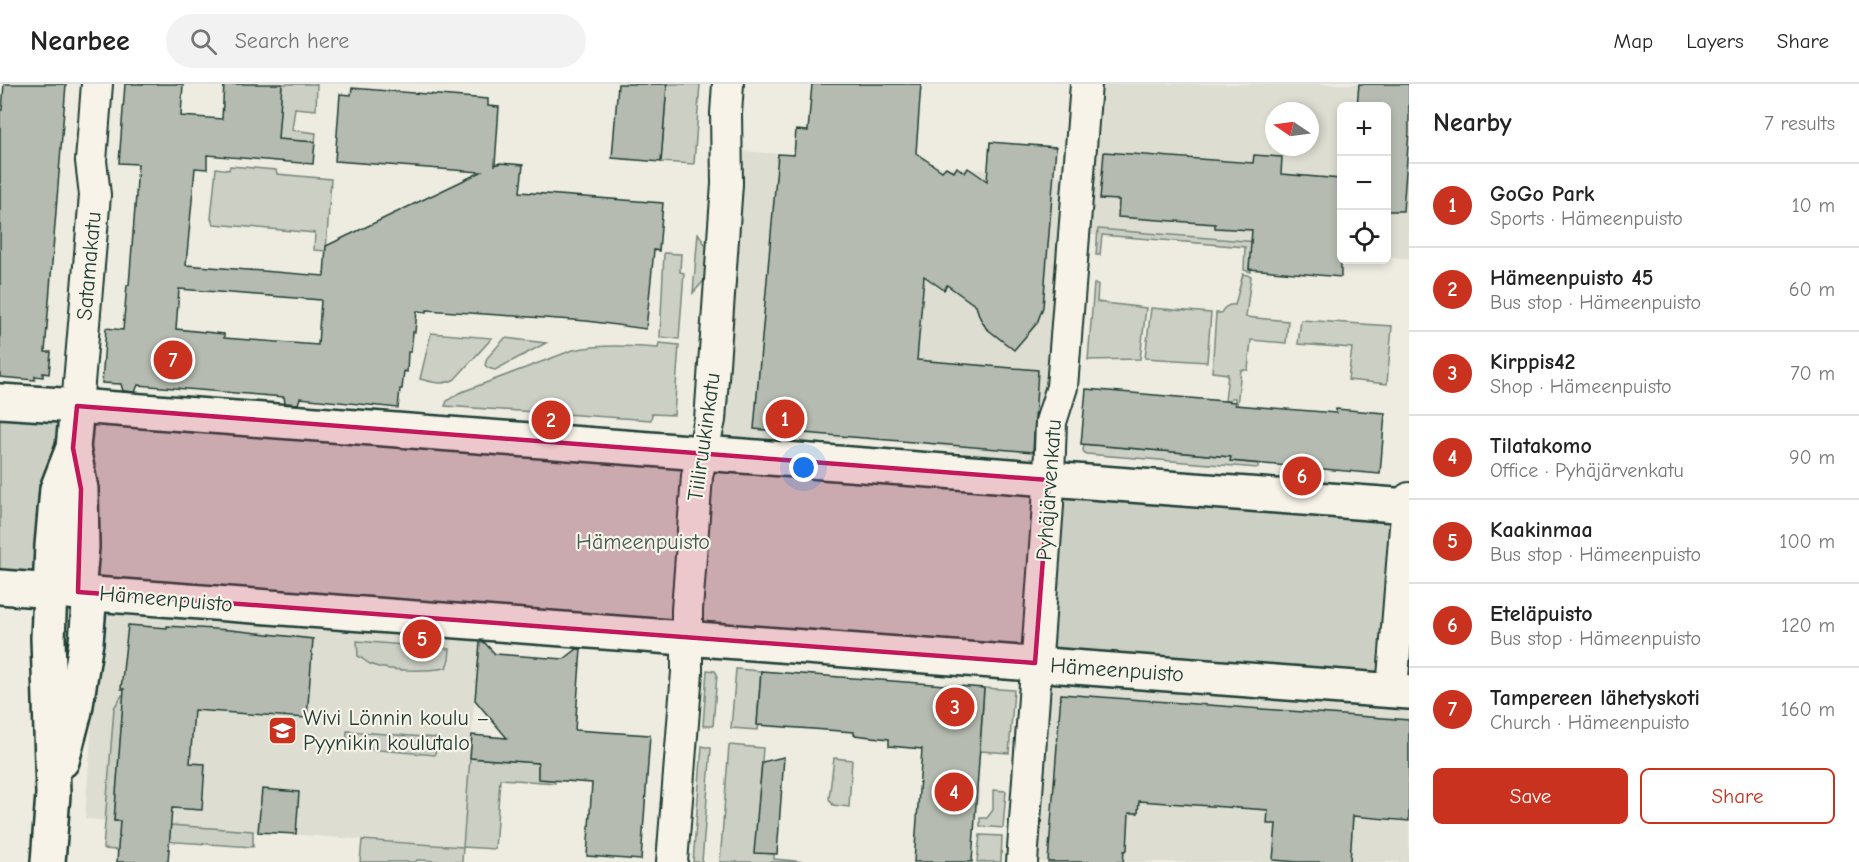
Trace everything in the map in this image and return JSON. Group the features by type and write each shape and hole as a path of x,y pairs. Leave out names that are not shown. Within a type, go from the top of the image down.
{"main road":[{"path":"0,401 1049,480 1409,503"},
{"name":"Satamakatu","path":"48,862 53,794 48,638 73,592 57,489 73,448 78,406"},
{"name":"Hämeenpuisto","path":"0,586 1401,691"}],"street":[{"name":"Satamakatu","path":"78,406 95,195 91,161 97,84"},
{"name":"Tiiliruukinkatu","path":"672,862 687,672 687,610 697,476 710,420 727,184 728,84"},
{"name":"Pyhäjärvenkatu","path":"1022,862 1049,480 1051,422 1062,387 1086,84"},
{"path":"1401,691 1409,503"}],"highlighted area":[{"path":"77,406 1049,480 1035,663 78,592 81,489 73,448"}],"shaded area":[{"path":"1101,84 1409,84 1409,259 1391,257 1391,102 1337,102 1337,254 1089,235"},
{"path":"743,151 1064,176 1042,446 1037,458 1032,461 989,458 926,444 856,439 802,444 726,437 723,432"},
{"name":"Wivi Lönnin koulu – Pyynikin koulutalo","path":"115,612 479,639 463,847 85,819 99,626 106,615"},
{"path":"1054,682 1409,708 1409,862 1039,862 1049,731 1043,718 1046,686"}],"green space":[{"path":"282,84 317,84 316,110 295,108 292,130 316,133 315,142 296,141 276,158"},
{"path":"667,84 700,84 694,164 661,162"},
{"path":"230,166 276,170 277,174 331,179 326,251 314,250 315,233 214,224 211,219 216,168 229,170"},
{"path":"1098,229 1337,249 1337,256 1251,249 1249,269 1251,272 1244,270 1245,247 1102,235 1100,255 1096,255"},
{"path":"698,233 710,252 708,276 693,293"},
{"path":"664,253 681,254 680,272 684,273 679,339 660,337"},
{"path":"1243,274 1251,276 1246,317 1288,321 1286,343 1251,340 1248,370 1241,370 1237,405 1235,405 1235,398 1225,401 1228,374 1212,372 1216,313 1221,313 1228,306 1235,305"},
{"path":"1094,284 1098,284 1097,302 1146,308 1140,359 1088,360"},
{"path":"1151,308 1211,313 1207,362 1145,358"},
{"path":"1301,320 1392,326 1387,384 1348,380 1352,348 1298,344"},
{"path":"431,333 492,338 455,379 438,383 420,379"},
{"path":"505,338 546,343 495,370 488,368 485,365 487,358"},
{"path":"659,343 679,345 674,415 652,414 651,420 445,406 447,401 459,393 573,350 605,346 658,348"},
{"name":"Hämeenpuisto","path":"0,416 669,466 720,472 1409,522 1409,675 0,570"},
{"path":"1084,444 1231,457 1231,461 1258,464 1258,468 1086,454 1083,451"},
{"path":"357,641 450,649 449,659 446,668 397,670 377,667 358,656"},
{"path":"736,669 761,671 758,730 731,728"},
{"path":"707,670 715,671 717,674 713,726 703,726"},
{"path":"984,688 1014,690 1009,753 980,751"},
{"path":"124,695 114,821 253,831 253,847 163,841 162,853 103,849 114,708"},
{"path":"347,731 436,738 435,755 346,747"},
{"path":"729,745 763,748 755,852 774,854 774,859 806,862 720,862"},
{"path":"702,746 711,748 702,862 693,862"},
{"path":"470,758 538,763 538,779 555,780 555,783 500,779 495,849 463,847"},
{"path":"834,758 852,760 849,807 833,805 829,799"},
{"path":"993,790 1006,791 1003,828 980,826 980,818 987,818 993,810"},
{"path":"980,835 1002,836 1001,862 977,862"},
{"path":"362,840 463,847 462,862 417,860 416,862 360,862"}],"building":[{"path":"4,84 66,84 45,352 51,352 49,374 43,373 43,377 35,376 35,380 0,377 0,110 2,110"},
{"path":"125,84 183,84 181,116 222,119 224,84 282,84 278,139 315,142 313,164 207,155 207,169 195,168 186,265 324,276 326,246 481,172 335,161 340,94 351,95 352,88 488,99 488,106 499,107 495,165 500,163 523,165 520,192 663,203 659,251 654,250 646,329 587,321 417,311 415,332 413,332 411,352 408,352 407,372 404,371 398,408 300,398 298,404 285,403 284,397 138,385 135,392 123,391 121,384 102,383 106,328 123,330 136,195 138,164 119,163","holes":["179,289 321,300 318,345 224,338 224,334 176,329"]},
{"path":"618,84 667,84 661,162 612,158"},
{"path":"812,84 921,84 916,153 942,171 946,167 954,172 957,167 965,173 968,168 987,181 990,142 1056,147 1043,307 1037,323 1014,350 986,328 976,306 947,285 944,290 924,276 917,360 1038,370 1033,452 754,429 778,154 794,155 796,130 808,131"},
{"path":"1359,84 1409,84 1409,132 1403,211 1391,211 1391,102 1357,102"},
{"path":"1104,152 1253,163 1254,155 1282,157 1281,174 1337,179 1337,264 1341,264 1341,277 1249,269 1252,230 1215,228 1215,224 1118,217 1119,200 1100,199"},
{"path":"1086,389 1235,402 1235,405 1336,413 1336,409 1385,413 1380,474 1230,461 1231,457 1081,444"},
{"path":"128,625 230,630 313,639 307,718 194,710 190,763 205,764 202,810 172,808 168,862 117,862 120,821 114,821 124,689 121,689"},
{"path":"480,642 484,642 495,654 564,659 577,649 581,649 575,730 650,735 641,860 587,856 592,783 538,779 538,763 470,758 472,735 507,738 475,700"},
{"path":"761,671 984,688 972,862 914,862 922,749 889,746 889,739 854,735 854,732 757,725"},
{"path":"1061,694 1409,720 1409,821 1353,816 1350,862 1298,862 1273,860 1276,824 1267,824 1268,810 1139,801 1138,813 1129,813 1127,850 1124,851 1123,862 1048,862"},
{"path":"784,757 777,854 754,853 762,762"},
{"path":"262,789 299,792 296,834 258,832"}],"place":[{"name":"Tampereen lähetyskoti","path":"173,360"},
{"name":"GoGo Park","path":"785,419"},
{"name":"Hämeenpuisto 45","path":"551,420"},
{"name":"Eteläpuisto","path":"1302,476"},
{"name":"Kaakinmaa","path":"422,639"},
{"name":"Kirppis42","path":"955,707"},
{"name":"Wivi Lönnin koulu – Pyynikin koulutalo","path":"282,731"},
{"name":"Tilatakomo","path":"954,792"}]}
